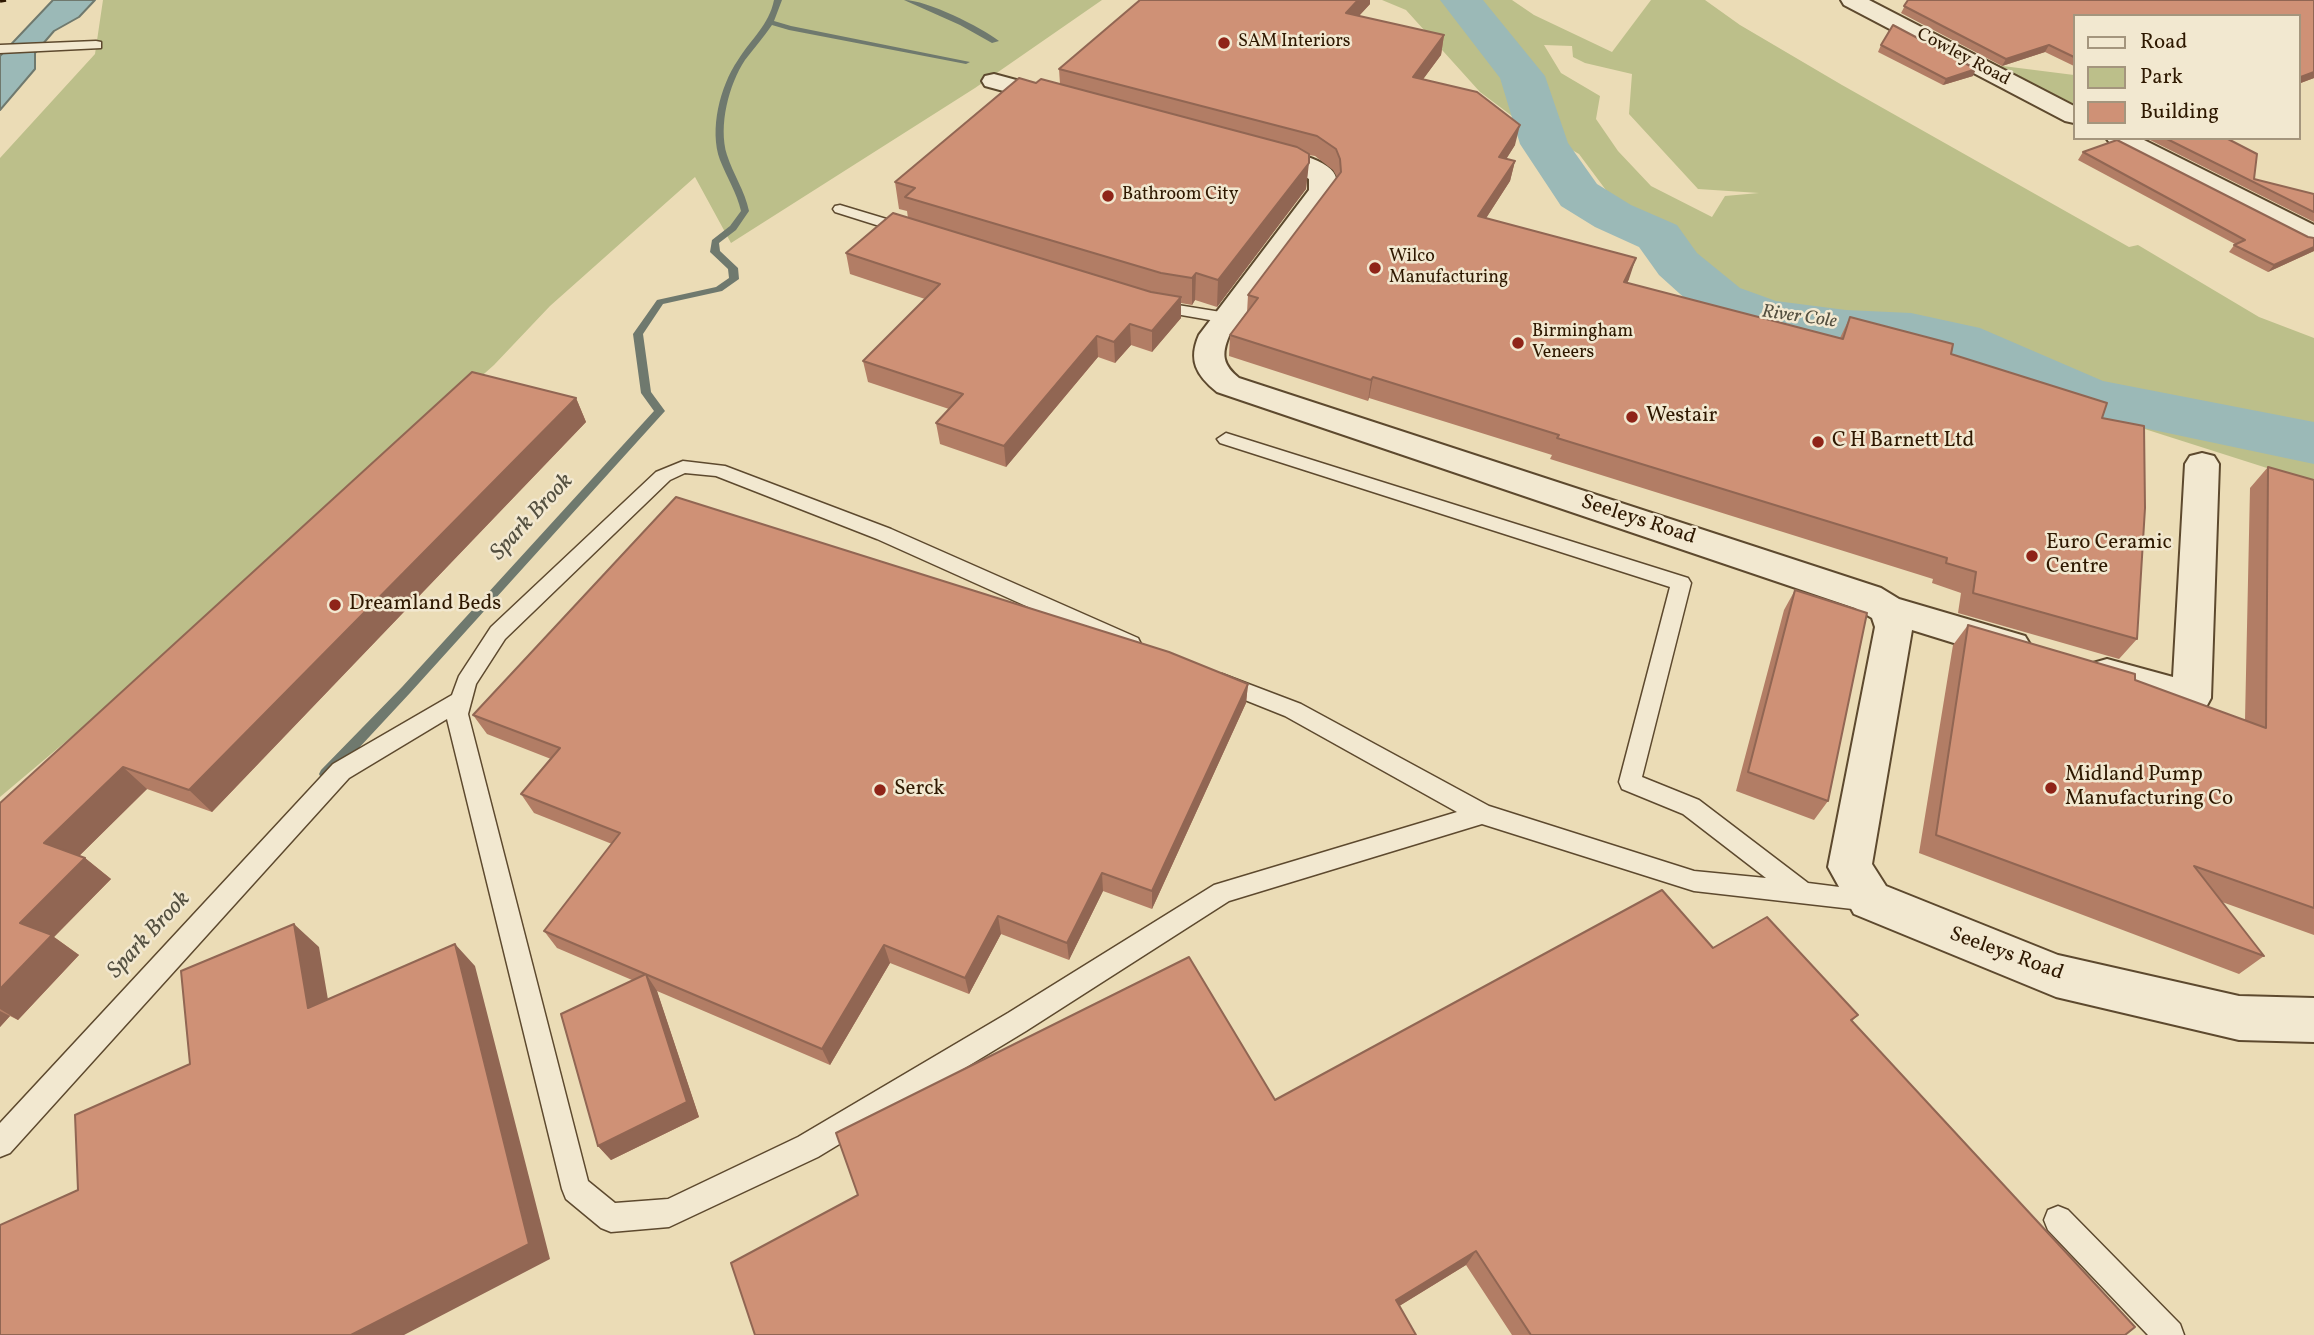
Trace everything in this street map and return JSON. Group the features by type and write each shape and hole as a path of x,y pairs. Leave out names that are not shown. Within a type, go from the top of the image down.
{"street":[{"name":"Cowley Road","path":"1852,0 2067,107"},
{"path":"994,81 1085,106"},
{"path":"2123,140 2314,236"},
{"name":"Seeleys Road","path":"1227,144 1306,165 1323,176 1322,191 1227,318 1208,348 1208,361 1214,374 1228,385 1868,598 1887,608 2191,698 2202,464"},
{"path":"1870,900 1850,867 1895,627 1887,608"},
{"name":"Seeleys Road","path":"1870,900 2056,976 2239,1018 2314,1020"}],"lane":[{"path":"0,49 96,45"},
{"path":"840,209 919,233"},
{"path":"1131,299 1158,307 1227,318"},
{"path":"1226,439 1681,583 1630,782 1691,807 1803,893"},
{"path":"1152,653 884,534 718,470 682,467 663,476 498,633 466,682 457,714 576,1189 611,1218 669,1213 808,1147 1222,893 1482,814"},
{"path":"1203,675 1293,710 1482,814 1694,881 1870,900"},
{"path":"0,1143 341,771 461,700"},
{"path":"2058,1220 2168,1335"}],"green space":[{"path":"103,0 1102,0 975,88 731,243 695,177 550,306 494,365 152,669 0,797 0,158 95,54"},
{"path":"1382,0 1512,0 1534,15 1612,52 1651,0 1705,0 1740,25 1842,85 2129,247 2138,245 2259,317 2314,338 2314,483 2129,424 1937,351 1869,337 1800,329 1693,283 1638,233 1579,154 1512,116 1480,92 1406,10","holes":["1544,45 1572,46 1573,57 1585,63 1632,74 1629,114 1698,189 1759,193 1725,196 1712,217 1651,186 1618,151 1596,119 1600,96 1561,73"]},
{"path":"1995,65 2072,75 2072,103"}],"water":[{"path":"53,0 95,0 79,17 54,31 35,53 35,69 0,110 0,56"}],"building":[{"path":"1140,0 1358,0 1346,13 1444,35 1413,77 1477,92 1520,125 1499,157 1515,161 1478,216 1636,258 1624,282 1843,339 1850,317 1953,344 1951,354 2107,403 2102,418 2144,426 2145,508 2137,639 1973,593 1976,572 1946,563 1947,558 1557,438 1559,435 1373,377 1371,380 1230,335 1258,298 1248,295 1341,172 1340,159 1336,149 1317,136 1059,69"},
{"path":"1908,0 2314,0 2314,72 2300,77 2300,14 2072,14 2072,56 2049,45 2006,59 1904,6"},
{"path":"1893,25 1976,69 1946,79 1881,45"},
{"name":"Bathroom City","path":"1019,78 1036,83 1041,79 1297,147 1309,154 1309,163 1218,280 1196,273 1192,278 1161,273 905,197 915,188 895,182"},
{"path":"2117,140 2314,238 2314,247 2274,265 2234,245 2245,240 2083,152"},
{"path":"2169,140 2230,140 2257,154 2254,179 2314,194 2314,212"},
{"path":"893,213 1151,292 1181,297 1152,331 1130,324 1114,342 1097,336 1004,446 936,423 963,394 863,361 940,284 846,253"},
{"name":"Dreamland Beds","path":"472,372 576,398 189,790 123,767 44,843 85,858 20,923 52,935 0,989 0,803"},
{"path":"2268,467 2314,480 2314,908 2194,866 2264,956 1936,835 1968,625 2135,674 2135,680 2266,728"},
{"name":"Serck","path":"676,497 1169,652 1248,684 1152,891 1102,873 1067,943 998,916 965,978 884,945 822,1049 544,931 620,833 521,794 560,748 473,715"},
{"path":"1795,590 1867,613 1828,801 1748,772"},
{"path":"1662,890 1713,948 1767,917 1858,1015 1851,1020 2135,1327 2125,1335 1531,1335 1476,1251 1396,1300 1416,1335 755,1335 731,1263 858,1195 836,1133 1189,957 1275,1100"},
{"path":"294,924 308,1008 455,944 529,1244 351,1335 0,1335 0,1225 78,1190 75,1115 190,1064 181,971"},
{"path":"646,974 687,1102 598,1146 561,1014"}],"waterway":[{"name":"Spark Brook","path":"326,774 660,411 646,393 638,334 660,302 719,289 734,279 733,268 715,252 715,242 733,228 745,211 740,192 721,151 721,121 737,67 769,25 778,0"},
{"path":"908,0 963,23 995,41"},
{"name":"River Cole","path":"1461,0 1522,76 1544,144 1579,195 1613,216 1658,236 1678,264 1720,300 1767,317 1846,327 1911,330 1960,340 2089,398 2314,443"},
{"path":"771,22 789,28 966,62"}],"railway":[{"path":"0,1 6,0"}],"place":[{"name":"SAM Interiors","path":"1224,43"},
{"name":"Bathroom City","path":"1108,196"},
{"name":"Wilco Manufacturing","path":"1375,268"},
{"name":"Birmingham Veneers","path":"1518,343"},
{"name":"Westair","path":"1632,417"},
{"name":"C H Barnett Ltd","path":"1818,442"},
{"name":"Euro Ceramic Centre","path":"2032,556"},
{"name":"Dreamland Beds","path":"335,605"},
{"name":"Midland Pump Manufacturing Co","path":"2051,788"},
{"name":"Serck","path":"880,790"}]}
